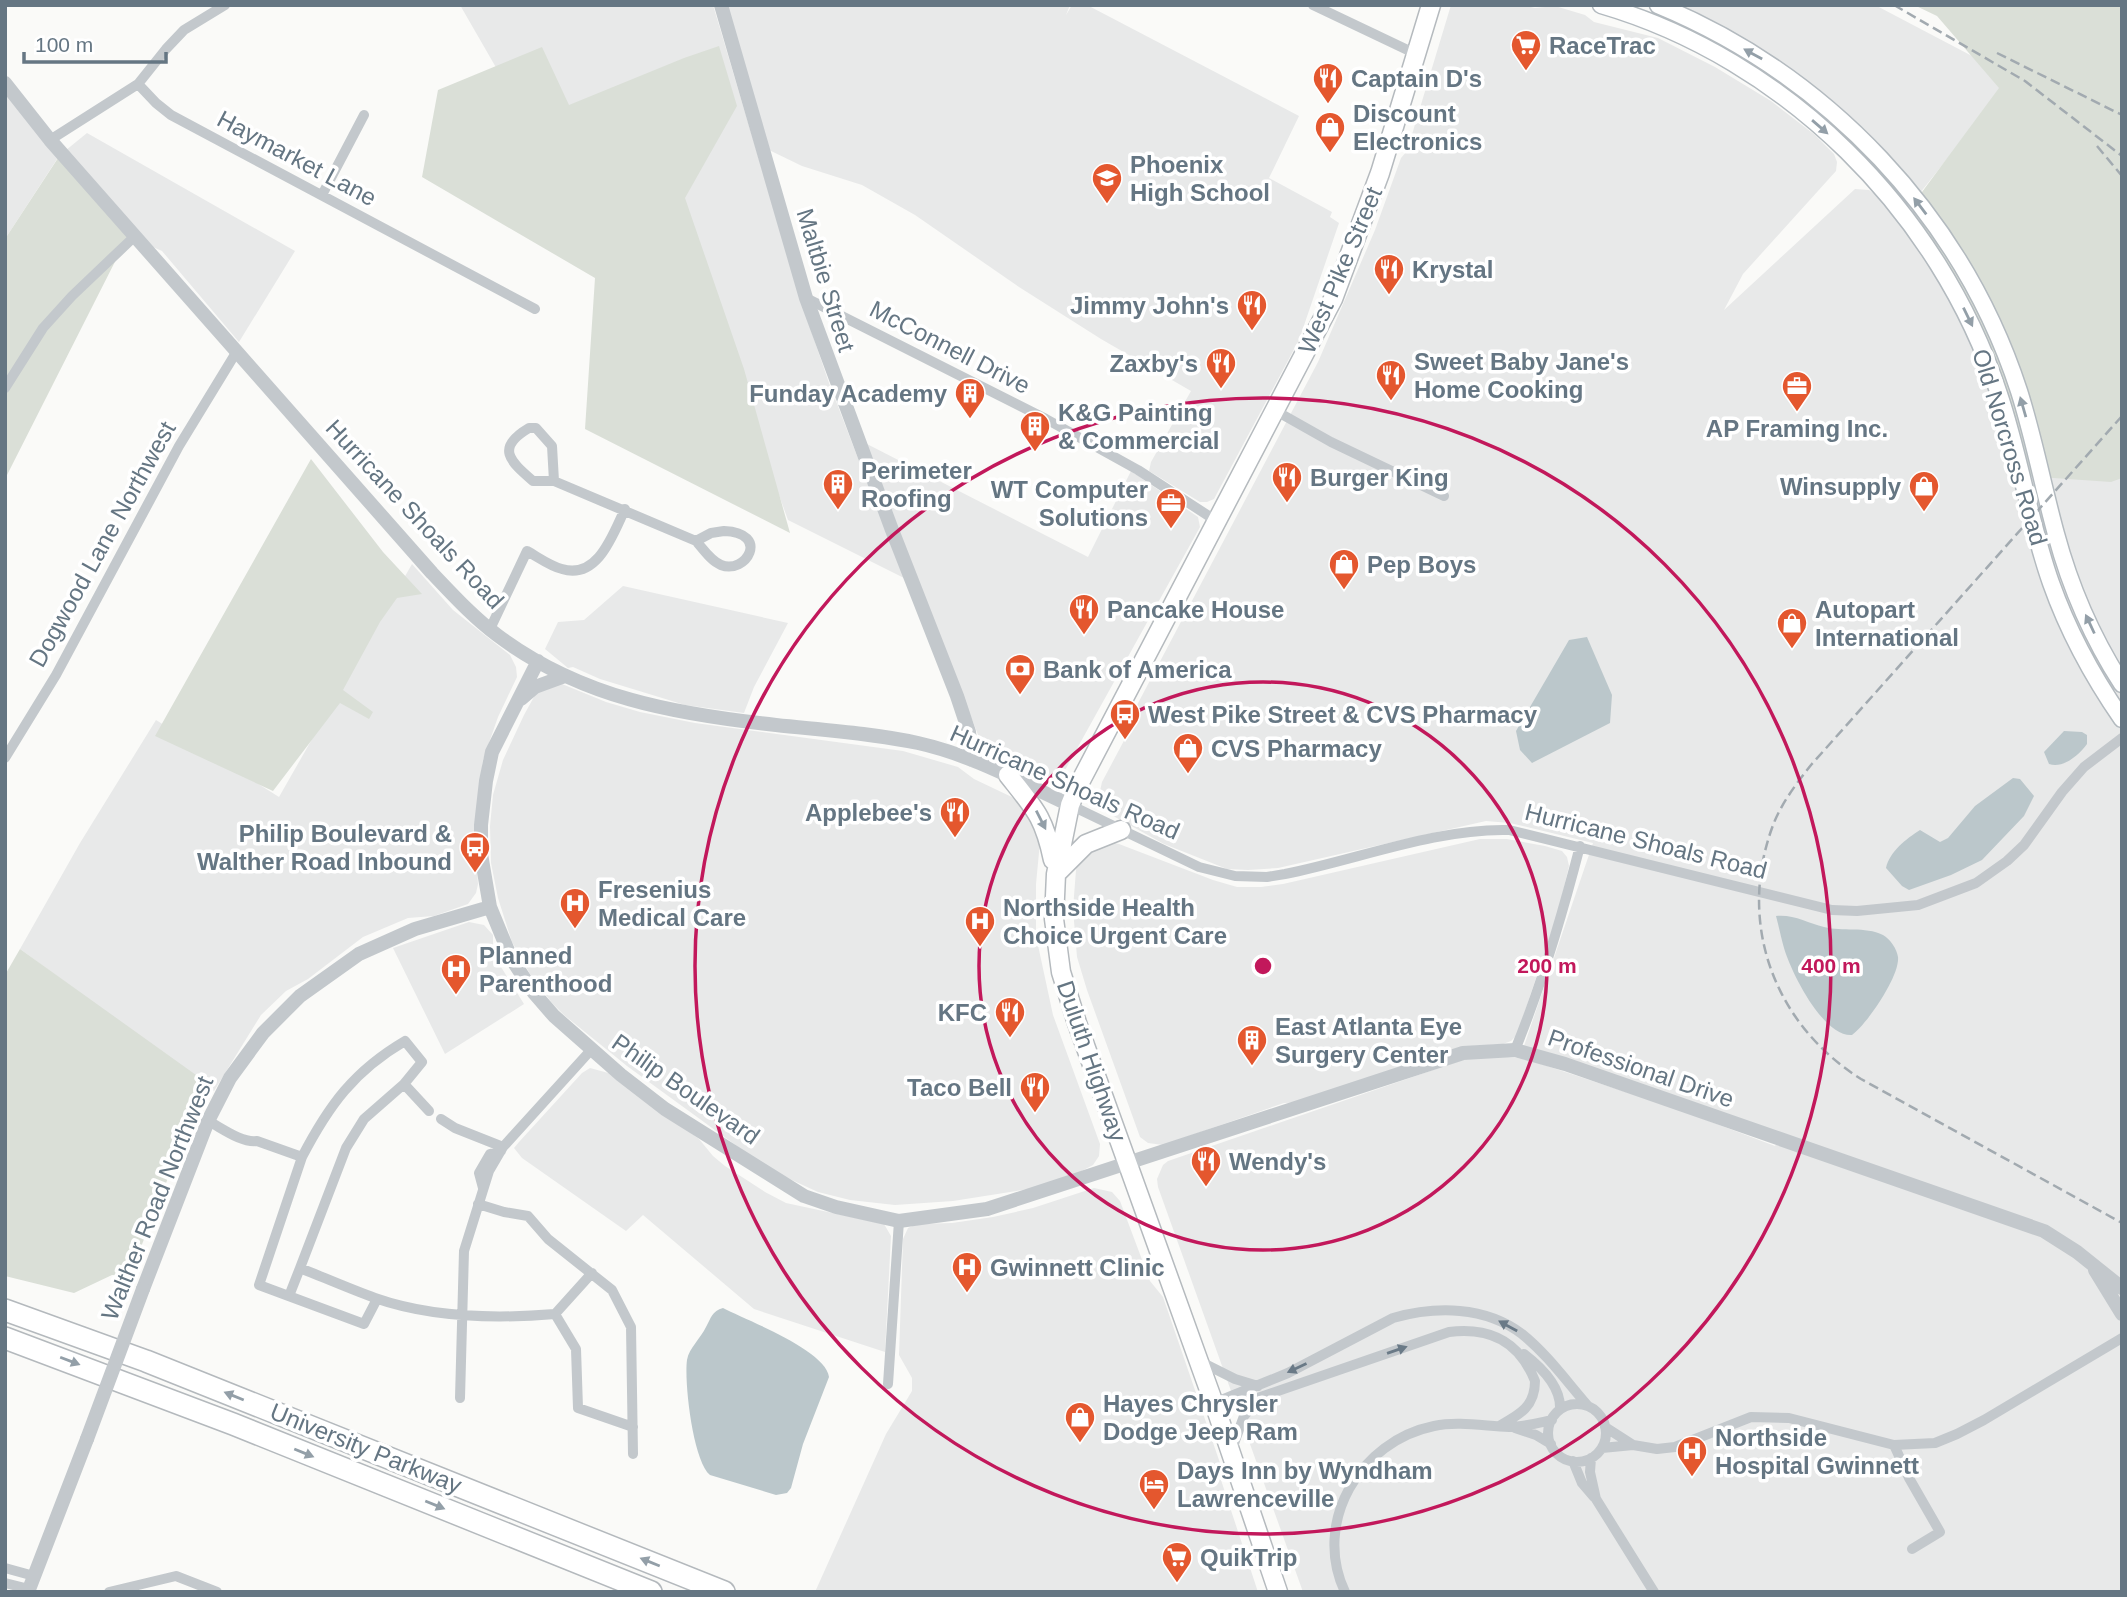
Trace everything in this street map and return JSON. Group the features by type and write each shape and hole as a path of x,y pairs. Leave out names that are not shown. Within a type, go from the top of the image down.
{"highway":[{"name":"University Parkway","path":"5,1310 146,1361 724,1592"},
{"name":"University Parkway","path":"5,1338 233,1424 651,1592"}],"main road":[{"name":"West Pike Street","path":"1219,522 1320,327 1346,268 1380,173 1431,5"},
{"name":"Old Norcross Road","path":"1601,5 1697,44 1772,90 1799,109 1849,153 1908,221 1945,276 1974,329 2000,396 2052,585 2091,670 2122,719"},
{"name":"Old Norcross Road","path":"1658,5 1689,18 1762,58 1811,94 1884,161 1951,248 1980,300 2008,362 2033,441 2057,538 2073,585 2097,639 2122,684"},
{"name":"Duluth Highway","path":"1219,522 1107,730 1070,806 1056,874 1055,928 1061,972 1077,1023 1199,1361 1278,1592"},
{"path":"1008,775 1041,818 1047,832 1056,874"},
{"path":"1056,874 1081,847 1121,830"}],"street":[{"path":"50,140 138,84 184,30 225,5"},
{"name":"Maltbie Street","path":"722,5 806,298 957,696 969,732 972,760"},
{"path":"1313,5 1416,54"},
{"name":"Hurricane Shoals Road","path":"5,83 50,140 465,608 538,661 565,676 621,698 664,709 918,743 1008,775 1199,867 1217,873 1252,877 1302,871 1474,831 1509,830 1832,910 1857,911 1917,905 1976,883 2024,845 2062,792 2084,767 2122,738"},
{"name":"Haymarket Lane","path":"138,84 171,115 535,309"},
{"path":"322,195 364,115"},
{"path":"5,388 43,328 72,296 135,236"},
{"name":"McConnell Drive","path":"806,298 1046,419 1138,470 1219,522"},
{"name":"Dogwood Lane Northwest","path":"5,758 56,675 179,446 237,351"},
{"path":"1276,411 1331,442 1444,496"},
{"path":"554,481 552,446 536,428 529,428 511,442 509,449 510,460 533,481 554,481 625,509 696,541 720,564 732,567 746,560 750,549 747,536 739,532 711,533 696,541"},
{"path":"491,629 527,551 560,569 584,569 599,558 625,509"},
{"name":"Philip Boulevard","path":"538,661 492,752 484,797 481,853 490,907 511,958 534,993 554,1016 591,1050 665,1109 804,1196 836,1207 899,1221 988,1209 1128,1163"},
{"path":"515,705 535,687 565,676"},
{"path":"1515,1050 1533,1005 1580,846"},
{"name":"Walther Road Northwest","path":"30,1586 209,1118 230,1077 254,1043 283,1012 323,977 359,954 398,935 490,907"},
{"path":"289,1296 346,1148 364,1119 404,1084 422,1062 405,1041 352,1081 323,1117 302,1157 259,1285 364,1324 377,1299"},
{"path":"460,1398 464,1251 484,1189 479,1173 503,1161 502,1149 591,1050"},
{"name":"Professional Drive","path":"1128,1163 1462,1053 1515,1050 1565,1064 2044,1231 2122,1288"},
{"path":"404,1084 429,1111"},
{"path":"209,1118 254,1136 257,1141 302,1157"},
{"path":"441,1119 502,1149"},
{"path":"478,1204 528,1216 548,1239 612,1290 631,1327 633,1454"},
{"path":"888,1384 899,1221"},
{"path":"2091,1263 2122,1314"},
{"path":"300,1268 377,1299 431,1312 528,1317 555,1314 592,1273"},
{"path":"1231,1452 1244,1416 1260,1391 1393,1318 1411,1312 1453,1310 1485,1315 1523,1335 1588,1406 1596,1411 1605,1426 1633,1445"},
{"path":"555,1314 576,1349 579,1408 633,1427"},
{"path":"1215,1407 1461,1330 1487,1332 1513,1347 1537,1366 1559,1395 1560,1409"},
{"path":"1602,1448 1633,1445 1657,1450 1675,1447 1751,1418 1789,1418 1895,1445 1935,1443 1957,1434 2122,1338"},
{"path":"1499,1426 1521,1414 1531,1404 1535,1389 1532,1374 1513,1347"},
{"path":"1199,1361 1260,1391"},
{"path":"1550,1444 1548,1434 1552,1420 1560,1409 1579,1404 1588,1406"},
{"path":"1345,1592 1335,1551 1335,1532 1345,1494 1366,1463 1393,1442 1416,1430 1452,1423 1513,1427 1552,1420"},
{"path":"1513,1427 1536,1435 1550,1444 1563,1458 1573,1461 1591,1458 1602,1448 1606,1436 1605,1426"},
{"path":"1895,1445 1909,1478 1940,1532 1912,1549"},
{"path":"1591,1458 1590,1472 1596,1499"},
{"path":"1573,1461 1582,1483 1596,1499 1654,1592"},
{"path":"5,1568 30,1586"},
{"path":"108,1592 176,1576 217,1592"},
{"path":"5,1583 30,1586"}],"shaded area":[{"path":"460,5 713,5 802,304 829,383 904,578 788,520 632,87 532,130"},
{"name":"Phoenix High School","path":"726,5 1070,5 1066,15 1072,5 1087,5 1299,116 1269,178 1332,212 1330,217 1339,223 1299,340 1214,499 1200,502 1149,471 1151,462 1191,391 1019,287 915,215 862,185 802,166 769,150"},
{"path":"1451,5 1522,5 1535,8 1555,6 1585,15 1594,22 1658,38 1715,67 1771,101 1815,135 1834,154 1836,171 1743,274 1724,310 1855,189 1869,190 1919,229 1969,304 2012,488 2122,392 2122,1592 1303,1592 1158,1187 1157,1179 1163,1165 1168,1161 1468,1058 1491,1055 1526,1059 1677,1109 1775,1146 1782,1136 1524,1046 1593,843 1510,823 1486,821 1278,868 1227,869 1164,844 1106,812 1098,800 1102,782 1127,735 1136,707 1318,362 1375,230 1401,158 1407,151"},
{"path":"1670,5 1875,5 2012,77 1920,193 1837,104 1775,61"},
{"path":"1914,5 2122,5 2122,478 2111,482 2026,476 2012,488 1969,304 1919,229 1922,192 1999,88 1937,16"},
{"path":"719,46 737,106 685,198 744,369 790,533 585,429 595,278 422,177 438,90 542,47 569,105"},
{"path":"5,74 46,140 60,155 87,133 295,251 239,342 162,251 128,236 59,156 5,239"},
{"path":"60,155 128,236 5,479 5,239"},
{"path":"865,443 1088,557 1131,471 1198,517 1200,527 1064,772 1055,779 1042,779 991,755 982,745"},
{"path":"311,459 383,552 422,594 397,598 380,622 343,690 373,712 369,719 340,703 273,791 155,736"},
{"path":"412,564 453,610 510,655 516,667 517,677 498,717 483,760 474,829 478,884 476,893 468,904 434,916 408,918 363,937 308,979 286,991 261,1015 214,1091 20,949 80,843 156,720 279,797"},
{"path":"623,586 788,623 754,687 744,713 685,705 600,679 573,667 568,668 545,649 558,622 584,620"},
{"path":"1587,637 1612,695 1610,723 1532,763 1520,750 1516,731 1569,640"},
{"path":"562,684 640,712 695,723 903,751 958,767 974,779 1016,799 1033,817 1040,842 1036,884 1036,936 1053,1015 1100,1144 1099,1156 1093,1165 1078,1173 1029,1189 953,1201 895,1205 850,1200 818,1192 770,1170 627,1066 564,1015 530,974 512,942 498,898 491,863 490,826 493,795 503,760 524,715 535,695 546,687"},
{"path":"2064,731 2082,732 2087,735 2087,744 2065,763 2049,764 2044,752"},
{"path":"2013,778 2020,779 2034,796 2024,816 1982,860 1909,890 1886,868 1904,841 1920,830 1940,842 1948,838 1975,806"},
{"path":"1480,839 1507,839 1562,851 1569,866 1559,909 1517,1035 1511,1041 1473,1046 1304,1102 1284,1103 1163,1145 1148,1143 1140,1137 1077,957 1073,909 1076,870 1078,861 1087,850 1106,841 1213,880 1237,887 1261,887"},
{"path":"1776,916 1831,928 1876,932 1886,937 1893,945 1898,957 1894,976 1874,1010 1852,1035 1841,1033 1830,1026 1801,987 1788,959"},
{"path":"469,922 484,925 493,935 493,954 524,1004 445,1054 393,948"},
{"path":"20,949 210,1085 186,1132 130,1275 112,1275 74,1293 5,1276 5,975"},
{"path":"590,1068 612,1074 699,1139 725,1166 765,1192 786,1203 884,1224 891,1236 885,1352 754,1309 643,1215 626,1231 522,1158 514,1148 582,1073"},
{"path":"1094,1188 1112,1192 1120,1201 1150,1281 1163,1297 1220,1463 1220,1477 1258,1592 815,1592 886,1434 912,1391 912,1378 899,1355 903,1239 908,1228 917,1224 952,1223 993,1217 1033,1208"},
{"path":"723,1308 800,1346 825,1367 829,1377 787,1493 776,1495 710,1475 699,1454 688,1402 687,1360 712,1315"}],"railway":[{"path":"1894,5 2025,81 2122,156"},
{"path":"1997,53 2122,115"},
{"path":"2097,146 2122,176"},
{"path":"2122,416 1811,765 1775,819 1762,864 1759,901 1762,936 1771,970 1786,1001 1806,1031 1831,1057 1861,1079 2122,1223"}],"place":[{"name":"RaceTrac","path":"1526,72"},
{"name":"Captain D's","path":"1328,105"},
{"name":"Discount Electronics","path":"1330,154"},
{"name":"Phoenix High School","path":"1107,205"},
{"name":"Krystal","path":"1389,296"},
{"name":"Jimmy John's","path":"1252,332"},
{"name":"Zaxby's","path":"1221,390"},
{"name":"Sweet Baby Jane's Home Cooking","path":"1391,402"},
{"name":"AP Framing Inc.","path":"1797,413"},
{"name":"Funday Academy","path":"970,420"},
{"name":"K&G Painting & Commercial","path":"1035,453"},
{"name":"Burger King","path":"1287,504"},
{"name":"Perimeter Roofing","path":"838,511"},
{"name":"Winsupply","path":"1924,513"},
{"name":"WT Computer Solutions","path":"1171,530"},
{"name":"Pep Boys","path":"1344,591"},
{"name":"Pancake House","path":"1084,636"},
{"name":"Autopart International","path":"1792,650"},
{"name":"Bank of America","path":"1020,696"},
{"name":"West Pike Street & CVS Pharmacy","path":"1125,741"},
{"name":"CVS Pharmacy","path":"1188,775"},
{"name":"Applebee's","path":"955,839"},
{"name":"Philip Boulevard & Walther Road Inbound","path":"475,874"},
{"name":"Fresenius Medical Care","path":"575,930"},
{"name":"Northside Health Choice Urgent Care","path":"980,948"},
{"name":"Planned Parenthood","path":"456,996"},
{"name":"KFC","path":"1010,1039"},
{"name":"East Atlanta Eye Surgery Center","path":"1252,1067"},
{"name":"Taco Bell","path":"1035,1114"},
{"name":"Wendy's","path":"1206,1188"},
{"name":"Gwinnett Clinic","path":"967,1294"},
{"name":"Hayes Chrysler Dodge Jeep Ram","path":"1080,1444"},
{"name":"Northside Hospital Gwinnett","path":"1692,1478"},
{"name":"Days Inn by Wyndham Lawrenceville","path":"1154,1511"},
{"name":"QuikTrip","path":"1177,1584"}]}
